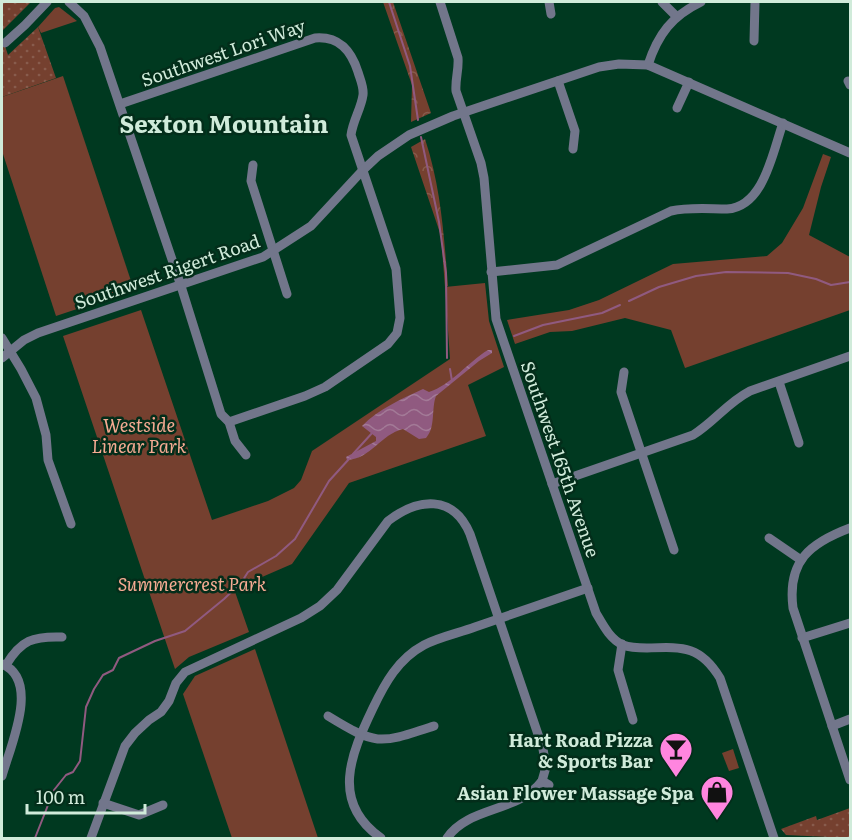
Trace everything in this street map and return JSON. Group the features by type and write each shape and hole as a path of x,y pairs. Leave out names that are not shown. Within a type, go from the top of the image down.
{"street":[{"path":"5,43 47,2"},
{"path":"69,2 84,16 100,47 181,286 221,414 229,422 235,441 246,456"},
{"name":"Southwest 165th Avenue","path":"440,2 458,58 456,91 484,178 496,319 588,588 604,627 622,644"},
{"path":"549,2 551,14"},
{"path":"662,2 676,16"},
{"path":"648,65 655,45 676,16 702,2"},
{"path":"754,41 755,2"},
{"name":"Southwest Lori Way","path":"120,104 315,38 332,39 339,42 353,57 363,93 351,135 396,268 400,318 397,333 388,344 325,387 229,422"},
{"name":"Southwest Rigert Road","path":"2,358 9,350 38,333 244,265 273,251 311,226 378,156 409,135 463,113 611,64 648,65 850,153"},
{"path":"558,81 575,131 573,149"},
{"path":"677,108 689,82"},
{"path":"491,272 557,265 671,211 730,209 744,204 761,186 783,123"},
{"path":"253,165 251,181 287,294"},
{"path":"2,338 36,398 46,435 48,460 71,524"},
{"path":"552,484 693,435 708,426 736,398 850,356"},
{"path":"624,372 621,392 674,550"},
{"path":"778,382 799,443"},
{"path":"91,838 125,746 148,720 161,712 169,701 176,683 185,672 302,618 320,606 337,590 388,521 399,513 432,502 456,511 470,534 543,749 546,767 546,783 519,801 466,820 447,838"},
{"path":"850,528 818,542 801,560 793,581 791,600 850,780"},
{"path":"770,538 801,560"},
{"path":"381,838 368,829 353,804 349,786 351,763 360,735 387,681 398,665 424,645 588,588"},
{"path":"802,638 850,623"},
{"path":"2,776 23,696 18,679 4,664 27,641 40,637 62,637"},
{"path":"633,720 618,670 622,644 637,648 676,647 689,649 701,655 712,665 720,678 774,838"},
{"path":"328,716 360,735 377,740 396,739 434,726"},
{"path":"832,726 850,719"},
{"path":"103,803 139,814 163,805"}],"green space":[{"path":"2,2 30,3 2,31"},
{"path":"383,2 393,2 431,113 411,122 412,85"},
{"path":"59,7 77,21 41,33 38,27 55,8"},
{"path":"38,27 56,78 2,97 2,37 8,55"},
{"path":"63,76 134,290 56,316 2,151 2,97"},
{"path":"425,139 435,175 441,212 448,286 445,287 441,236 411,147"},
{"path":"823,154 831,157 809,235 850,257 850,310 685,368 671,330 625,318 572,331 550,332 515,344 507,320 569,310 599,300 673,264 767,256 782,243 803,208"},
{"name":"Summercrest Park","path":"485,283 489,321 504,367 468,385 486,436 349,483 292,564 234,589 249,632 189,657 175,669 63,336 141,310 212,520 268,501 294,488 301,480 312,451 450,359 445,287"},
{"path":"255,649 318,838 232,838 183,694 195,676"},
{"path":"733,749 739,768 729,771 722,753"},
{"path":"850,808 850,838 786,835 781,829 816,816 817,820"}],"water":[{"path":"488,350 492,350 492,353 436,396 431,429 426,438 419,439 403,429 388,436 363,455 347,460 346,457 376,441 376,437 362,426 375,414 423,389 429,392 437,389"}],"waterway":[{"path":"389,2 410,66 418,120"},
{"path":"421,137 439,222 446,273 447,358"},
{"path":"629,301 659,287 696,276 726,272 788,273 831,285 850,282"},
{"path":"514,336 543,325 602,313 620,305"},
{"path":"450,369 452,381"},
{"path":"353,454 373,432"},
{"path":"35,838 54,790 66,775 73,772 80,761 86,707 103,675 113,670 119,658 155,641 185,631 224,599 241,583 248,572 276,556 295,539 329,481 349,459"}],"place":[{"name":"Hart Road Pizza & Sports Bar","path":"676,778"},
{"name":"Asian Flower Massage Spa","path":"717,821"}],"district":[{"name":"Sexton Mountain","path":"224,122"}],"park label":[{"name":"Westside Linear Park","path":"139,434"}]}
